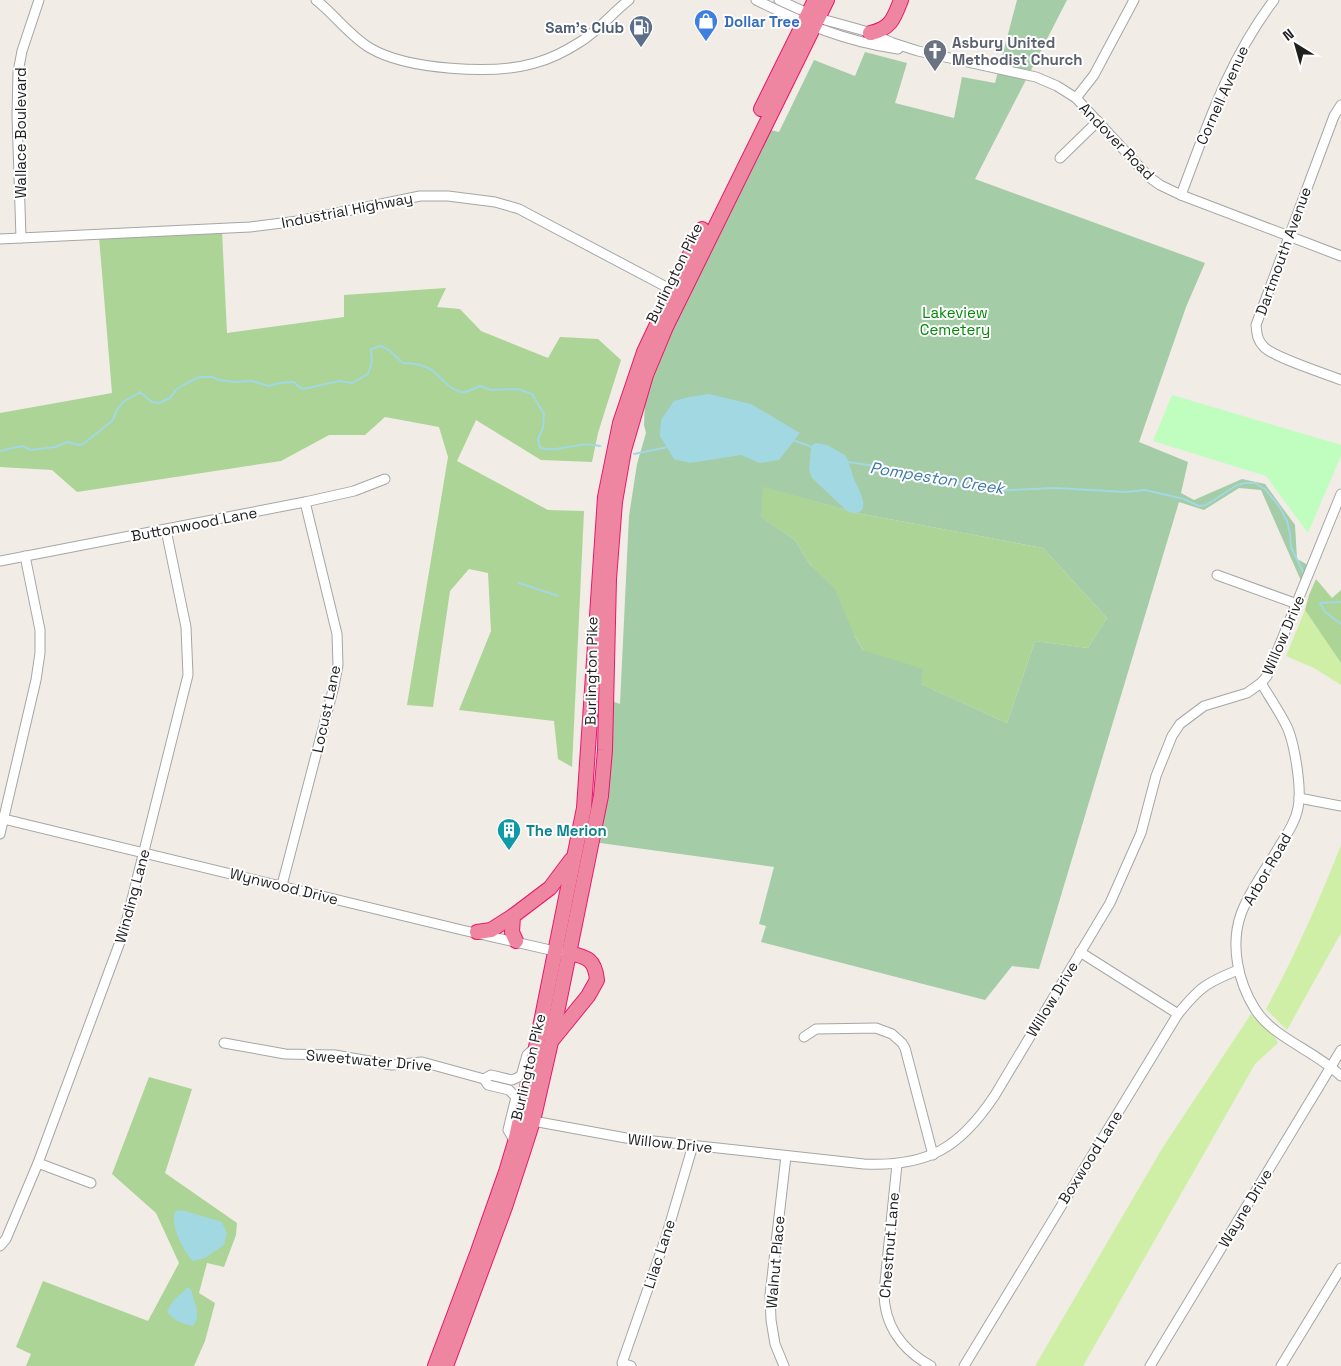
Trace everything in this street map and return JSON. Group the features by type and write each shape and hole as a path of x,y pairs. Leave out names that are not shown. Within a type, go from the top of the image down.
{"highway":[{"name":"Burlington Pike","path":"435,1366 506,1172 536,1047 592,842 603,773 609,579 615,502 624,450 646,375 666,327 758,136 811,20 815,0"},
{"name":"Burlington Pike","path":"446,1366 505,1207 533,1121 551,1042 575,853 584,808 588,773 601,546 609,472 620,423 641,361 672,290 811,20 827,0"},
{"path":"870,33 880,31 886,27 894,18 901,0"},
{"path":"477,932 491,930 550,888 559,878 575,853"},
{"path":"513,916 512,932 516,941"},
{"path":"551,1042 588,996 598,980 596,968 590,960 562,952"}],"street":[{"name":"Wallace Boulevard","path":"21,238 17,104 18,72 22,51 39,0"},
{"path":"316,0 349,31 369,47 388,58 433,67 475,69 510,68 535,63 558,54 581,42 629,0"},
{"name":"Andover Road","path":"756,0 811,20 870,33 906,48 1036,77 1057,86 1076,98 1129,158 1148,177 1160,185 1181,195 1341,256"},
{"name":"Andover Road","path":"779,0 811,20 854,41 918,51"},
{"path":"1076,98 1094,76 1134,0"},
{"name":"Cornell Avenue","path":"1181,195 1228,74 1248,37 1274,0"},
{"name":"Dartmouth Avenue","path":"1341,105 1334,116 1256,325 1257,337 1264,347 1275,354 1341,380"},
{"path":"1060,158 1098,121"},
{"name":"Industrial Highway","path":"0,239 250,227 298,221 420,196 448,196 495,202 519,210 672,290"},
{"name":"Buttonwood Lane","path":"0,561 305,502 354,491 385,479"},
{"name":"Willow Drive","path":"533,1121 626,1138 864,1164 898,1164 933,1155 957,1140 982,1115 1110,903 1140,833 1156,776 1172,736 1180,724 1204,706 1247,693 1261,684 1267,676 1341,494"},
{"name":"Locust Lane","path":"282,886 338,665 337,634 305,502"},
{"name":"Winding Lane","path":"0,1246 6,1239 38,1162 124,931 188,675 186,626 166,530"},
{"path":"0,834 2,818 36,680 40,653 40,630 25,556"},
{"path":"1217,575 1297,604"},
{"name":"Arbor Road","path":"1261,684 1287,728 1297,773 1299,798 1298,809 1292,825 1249,896 1241,914 1236,944 1238,970 1246,993 1255,1010 1262,1018 1277,1031 1331,1066 1341,1076"},
{"path":"1299,798 1341,806"},
{"name":"Wynwood Drive","path":"2,818 562,952"},
{"path":"1080,952 1178,1014"},
{"name":"Boxwood Lane","path":"964,1366 1178,1014 1202,986 1238,970"},
{"path":"804,1037 816,1029 876,1028 892,1034 902,1043 905,1048 933,1155"},
{"name":"Sweetwater Drive","path":"224,1043 284,1054 335,1055 392,1065 422,1062 484,1079 488,1085 509,1090 516,1097 508,1130 514,1142"},
{"name":"Sweetwater Drive","path":"484,1079 491,1075 512,1080 522,1076 527,1055 536,1047"},
{"name":"Wayne Drive","path":"1150,1366 1341,1050"},
{"name":"Lilac Lane","path":"627,1364 693,1145"},
{"name":"Walnut Place","path":"784,1366 775,1344 771,1320 770,1295 786,1156"},
{"path":"38,1162 91,1183"},
{"name":"Chestnut Lane","path":"898,1164 884,1305 892,1331 908,1350 931,1366"},
{"path":"1281,1366 1341,1268"}],"green space":[{"name":"Lakeview Cemetery","path":"1017,0 1067,0 975,179 1205,263 1186,307 1139,442 1188,462 1181,493 1194,500 1242,479 1265,484 1295,525 1297,559 1310,566 1302,583 1261,490 1239,488 1204,510 1179,502 1039,969 1012,966 985,1000 761,942 766,926 759,924 774,867 593,842 606,699 620,704 629,516 637,464 646,433 644,425 646,375 762,128 779,132 814,60 855,76 865,52 907,63 895,103 954,118 962,77 995,83","holes":["763,487 857,513 1043,548 1107,618 1088,648 1035,641 1007,723 921,684 923,669 863,650 855,637 835,589 811,566 795,540 761,517"]},
{"path":"222,231 227,333 344,317 344,295 446,288 437,307 460,309 481,331 548,358 560,337 598,339 621,360 598,433 592,462 541,460 476,420 457,461 548,510 584,511 572,767 558,759 554,721 459,710 491,631 488,573 469,569 450,591 433,707 407,705 448,457 439,427 385,417 365,435 329,435 281,461 77,492 52,470 0,467 0,413 112,393 99,237"},
{"path":"1172,395 1341,445 1341,456 1308,533 1266,476 1153,441"},
{"path":"754,484 857,513 1043,548 1107,618 1088,648 1035,641 1007,723 870,661 795,540 753,512"},
{"path":"1316,579 1332,598 1341,590 1341,663 1305,610"},
{"path":"1305,610 1341,663 1341,685 1314,668 1286,656"},
{"path":"1341,845 1341,933 1287,1030 1266,1009 1306,928"},
{"path":"1251,1014 1275,1037 1278,1043 1255,1064 1083,1366 1035,1366 1163,1147"},
{"path":"149,1077 192,1089 165,1173 237,1223 236,1235 224,1267 207,1263 199,1293 215,1303 205,1341 194,1366 26,1366 31,1354 16,1347 43,1281 148,1321 179,1263 156,1213 112,1174"}],"water":[{"path":"709,394 751,404 800,433 779,460 760,463 741,455 690,463 674,459 660,436 661,420 674,401"},
{"path":"816,443 827,445 845,455 863,501 862,509 859,512 847,511 812,478 809,470 811,448"},
{"path":"182,1210 222,1222 227,1234 224,1245 205,1258 193,1261 185,1251 175,1230 174,1216 176,1211"},
{"path":"187,1288 191,1290 197,1313 196,1322 193,1326 178,1321 167,1311 173,1301"}],"waterway":[{"name":"Pompeston Creek","path":"0,451 22,446 31,450 55,447 67,442 83,444 112,421 123,402 140,392 152,402 159,403 170,398 177,389 199,377 212,377 235,382 252,381 269,386 294,382 303,389 340,381 352,383 368,374 372,361 371,349 381,346 389,350 403,363 410,363 430,369 457,391 466,392 480,386 491,390 518,389 532,394 544,414 543,428 538,439 540,448 555,449 585,444 600,446"},
{"name":"Pompeston Creek","path":"793,440 812,447"},
{"name":"Pompeston Creek","path":"634,454 668,447"},
{"name":"Pompeston Creek","path":"848,462 992,491 1055,488 1126,492 1145,490 1184,499 1199,506 1206,505 1237,485 1255,483 1265,489 1279,506 1287,521 1291,547 1304,574"},
{"path":"519,583 558,596"},
{"path":"1320,603 1341,602"},
{"name":"Pompeston Creek","path":"1320,603 1325,612 1341,624"}],"place":[{"name":"Dollar Tree","path":"706,42"},
{"name":"Sam's Club","path":"641,48"},
{"name":"Asbury United Methodist Church","path":"935,72"},
{"name":"The Merion","path":"509,851"}]}
